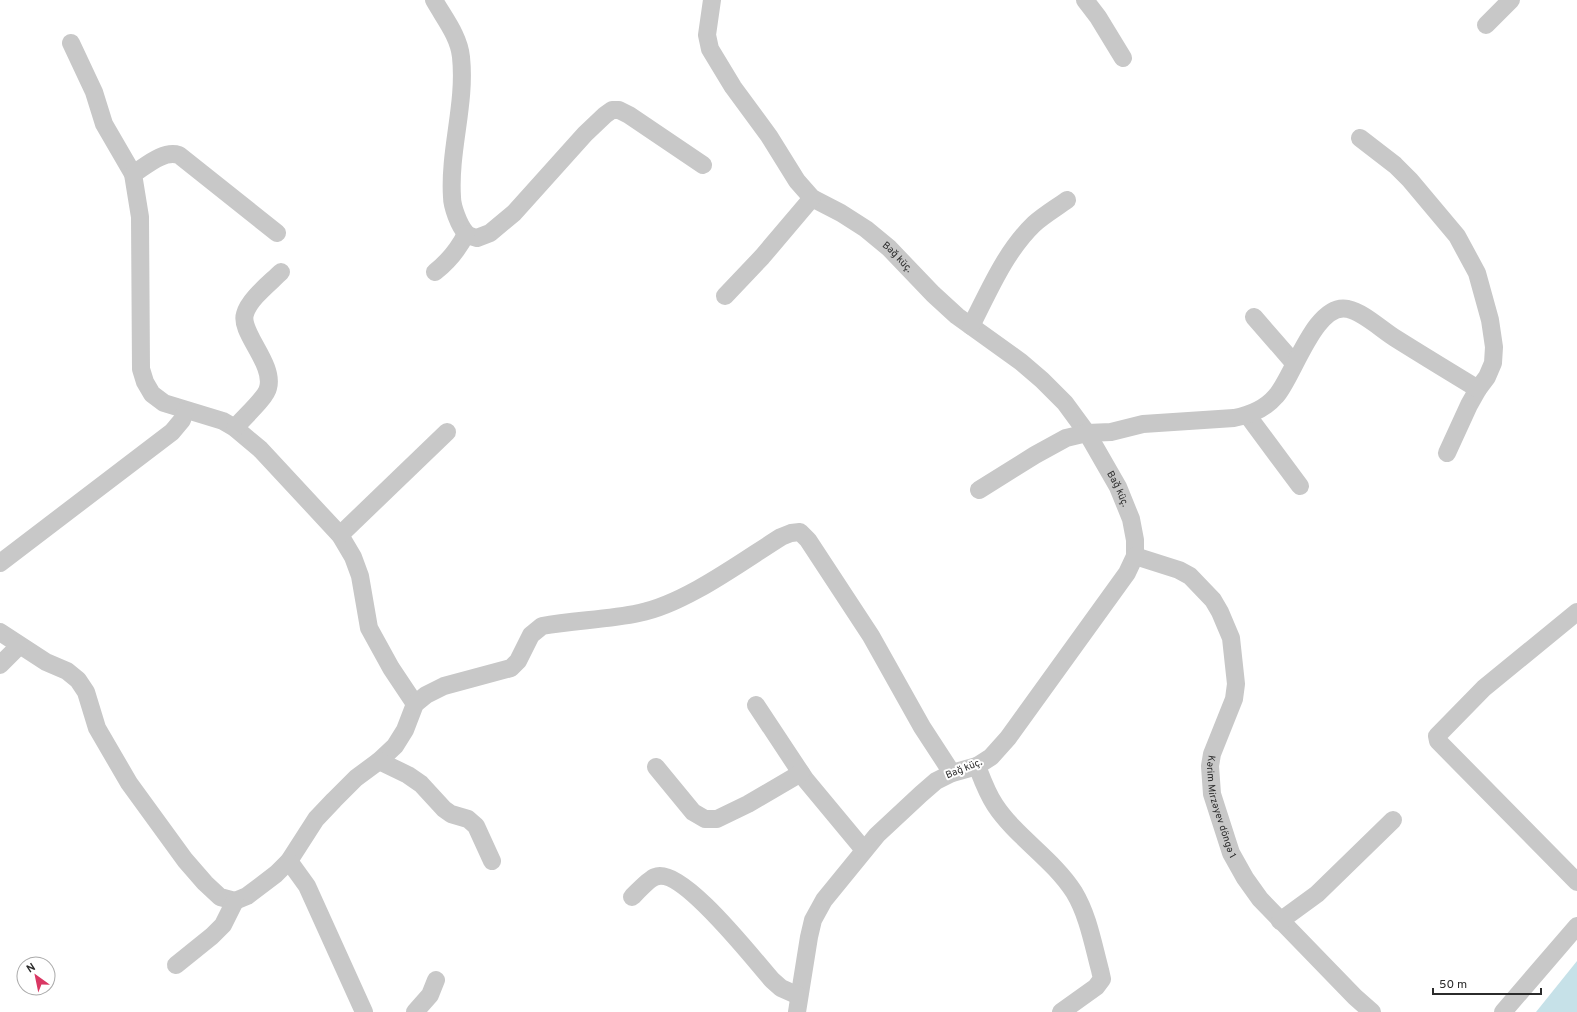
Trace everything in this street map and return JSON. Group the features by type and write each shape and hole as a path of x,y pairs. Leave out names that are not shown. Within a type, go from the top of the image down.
{"street":[{"path":"434,0 458,41 461,56 462,85 452,174 452,198 459,224 466,234 477,238 490,233 501,225 514,213 585,134 612,110 620,110 629,115 703,165"},
{"name":"Bağ küç.","path":"712,0 707,35 713,55 733,87 769,136 797,181 812,198 841,213 866,229 889,248 933,294 971,326 1021,362 1065,403 1087,433 1118,488 1131,519 1135,540 1135,556 1127,573 1008,738 991,757 977,766 952,773 936,781 921,794 877,835 824,900 813,920 798,1004"},
{"path":"1085,0 1098,17 1124,58"},
{"path":"1486,25 1511,0"},
{"path":"70,43 94,92 104,124 133,174 140,217 142,369 145,382 152,394 164,403 185,411 223,421 235,428 260,449 340,535 353,557 360,576 369,628 392,668 416,704"},
{"path":"1360,138 1410,180 1457,236 1475,267 1490,320 1494,347 1493,363 1487,377 1469,405 1447,453"},
{"path":"133,174 163,155 172,153 179,155 277,233"},
{"path":"726,296 762,257 812,198"},
{"path":"971,326 1001,267 1021,238 1035,223 1067,200"},
{"path":"435,272 448,262 458,249 466,234"},
{"path":"235,428 262,398 268,388 268,377 263,360 244,322 244,314 253,301 281,272"},
{"path":"979,490 1035,455 1066,438 1087,433 1111,432 1142,424 1248,416 1260,410 1276,396 1286,381 1294,363 1319,323 1334,311 1341,308 1349,309 1359,314 1394,338 1478,389"},
{"path":"1254,317 1294,363"},
{"path":"0,563 172,432 182,420 185,411"},
{"path":"1248,416 1300,486"},
{"path":"340,535 448,432"},
{"path":"0,632 19,646 46,662 67,671 78,680 86,692 97,728 138,796 185,860 205,883 220,897 235,901 247,896 276,874 289,861 316,819 356,778 379,761 395,746 405,730 416,704 426,695 444,686 512,668 518,661 531,635 542,626 640,613 672,603 718,577 781,537 791,533 800,532 808,540 872,636 922,727 952,773"},
{"name":"Kərim Mirzəyev döngə 1","path":"1135,556 1179,570 1190,576 1213,600 1231,638 1236,684 1234,698 1212,754 1210,766 1212,794 1231,853 1256,894 1280,921 1355,997 1372,1012"},
{"path":"1577,612 1484,688 1437,736 1438,741 1577,882"},
{"path":"0,665 19,646"},
{"path":"756,705 802,774 864,850"},
{"path":"379,761 408,775 421,784 444,809 451,814 468,819 472,822 482,836 492,861"},
{"path":"977,766 987,792 995,806 1062,876 1074,893 1084,914 1102,979 1096,987 1061,1012"},
{"path":"656,767 693,812 705,819 718,819 802,774"},
{"path":"1280,921 1317,894 1393,820"},
{"path":"289,861 307,886 364,1012"},
{"path":"632,897 655,877 666,876 695,894 772,980 798,1004"},
{"path":"176,966 223,925 235,901"},
{"path":"1503,1012 1577,926"},
{"path":"415,1012 430,995 436,980"}],"water":[{"path":"1577,961 1577,1012 1536,1012"}]}
